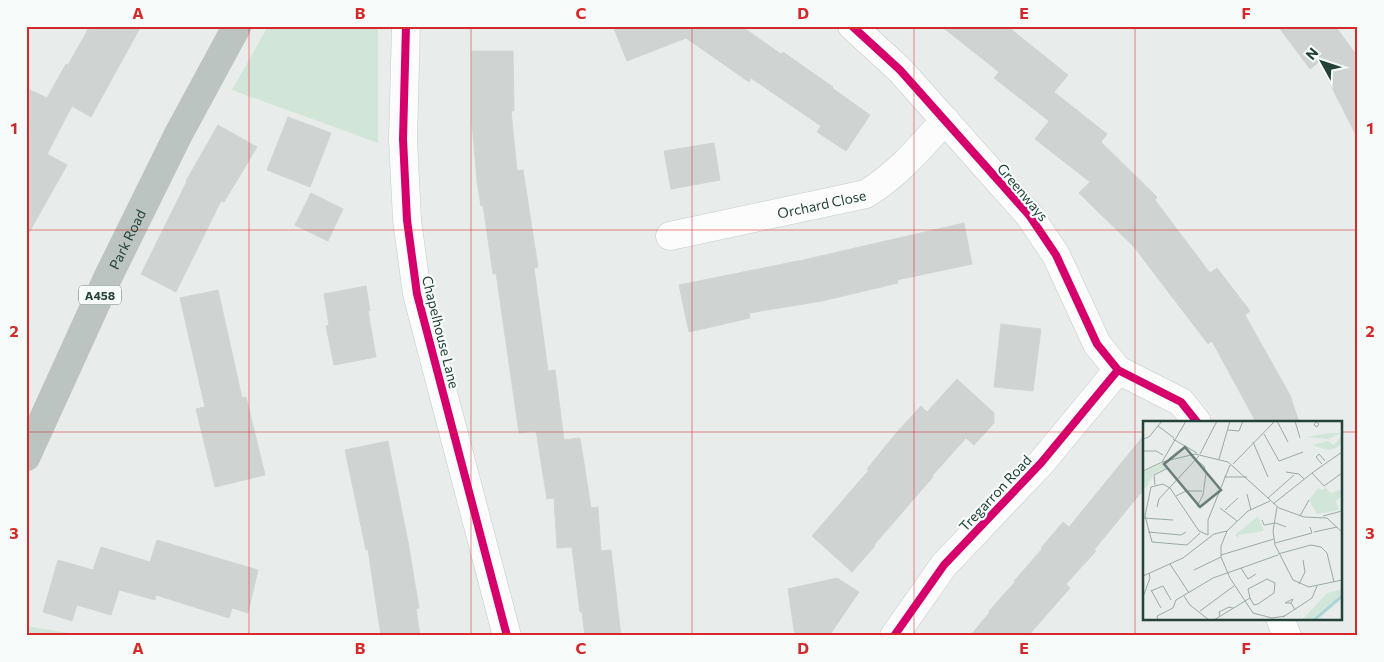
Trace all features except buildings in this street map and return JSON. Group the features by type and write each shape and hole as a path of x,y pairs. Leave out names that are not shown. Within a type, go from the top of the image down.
{"highway":[{"name":"Park Road","path":"26,457 108,276 178,135 237,26"}],"street":[{"name":"Chapelhouse Lane","path":"406,26 403,139 407,220 417,294 507,636"},
{"name":"Greenways","path":"852,26 900,70 1029,215 1056,256 1097,344 1118,370 1181,402 1196,421"},
{"name":"Orchard Close","path":"670,236 866,194 883,184 904,166 945,120"},
{"name":"Tregarron Road","path":"894,636 944,565 1041,463 1118,370"},
{"path":"1281,620 1287,636"}],"green space":[{"path":"268,26 378,26 378,143 232,90"},
{"path":"26,626 87,636 26,636"}],"cycle path":[{"path":"406,26 403,139 407,220 417,294 507,636"},
{"path":"852,26 900,70 1029,215 1056,255 1097,344 1118,370 1181,402 1196,421"},
{"path":"894,636 944,565 1041,463 1118,370"}]}
